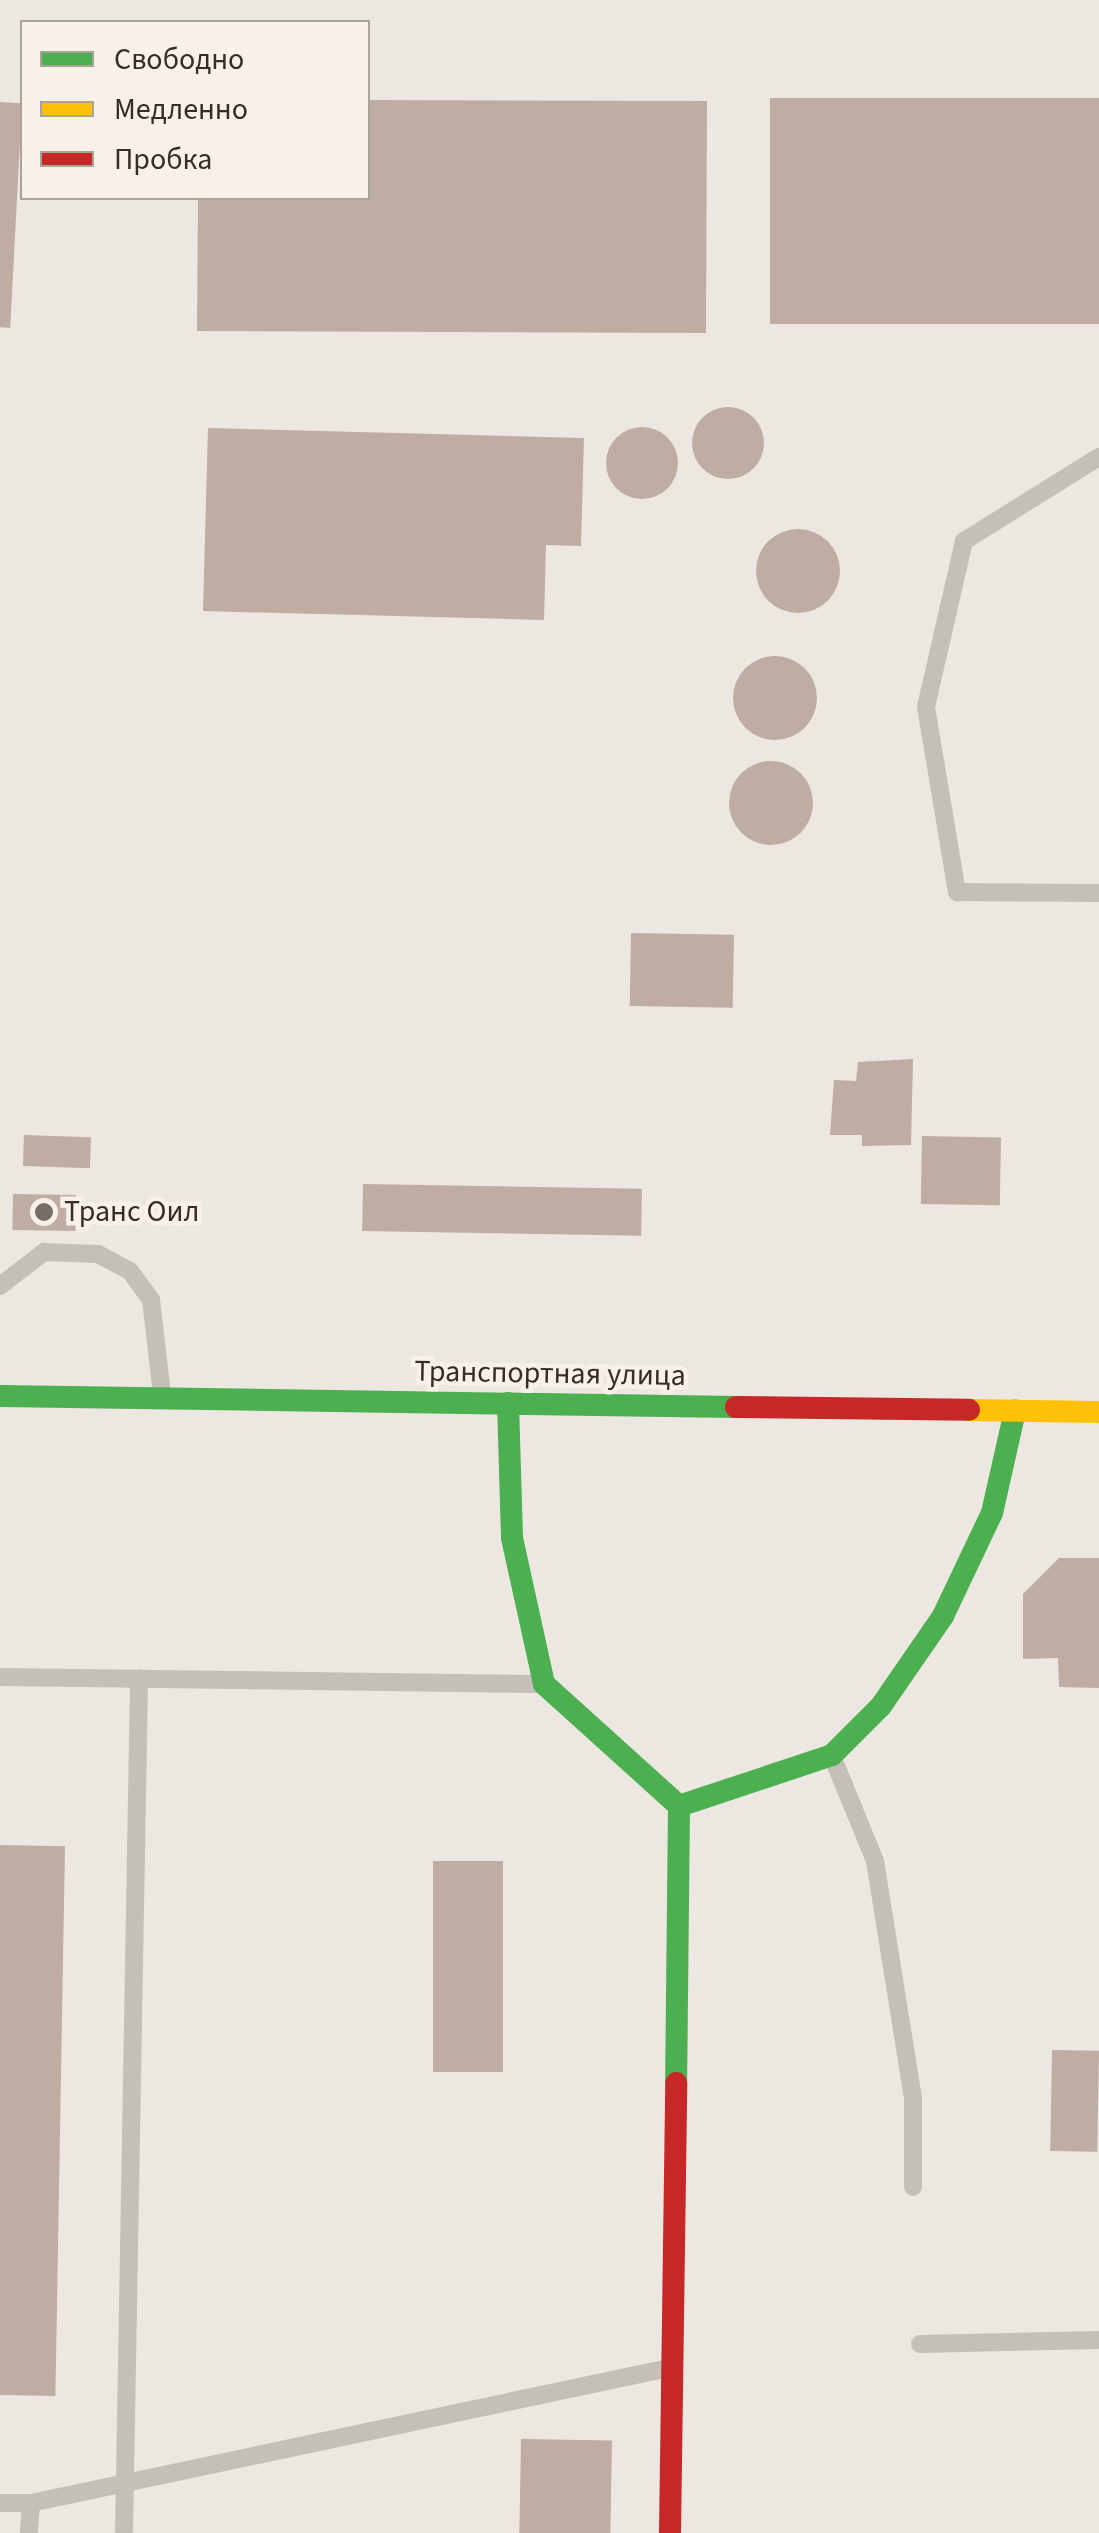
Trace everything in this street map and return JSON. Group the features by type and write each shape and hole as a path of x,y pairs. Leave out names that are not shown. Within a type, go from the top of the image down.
{"street":[{"name":"Транспортная улица","path":"0,1396 1099,1412"},
{"path":"508,1403 512,1538 544,1684 679,1806 670,2533"},
{"path":"679,1806 832,1756 881,1706 943,1616 992,1513 1015,1411"}],"lane":[{"path":"1099,457 964,541 926,707 957,892 1099,893"},
{"path":"0,1286 44,1252 98,1254 130,1271 151,1300 162,1398"},
{"path":"0,1677 544,1684"},
{"path":"124,2533 139,1678"},
{"path":"832,1756 875,1861 913,2098 913,2187"},
{"path":"920,2344 1099,2340"},
{"path":"0,2503 30,2503 670,2368"},
{"path":"29,2533 30,2503"}],"building":[{"path":"770,98 1099,98 1099,324 770,324"},
{"path":"370,100 707,101 706,333 197,331 198,200 370,200"},
{"path":"0,102 20,103 10,328 0,327"},
{"path":"728,407 753,418 764,443 753,468 728,479 703,468 692,443 703,418"},
{"path":"642,427 667,438 678,463 667,488 642,499 617,488 606,463 617,438"},
{"path":"208,428 584,438 581,546 546,545 544,620 203,611"},
{"path":"790,529 806,529 822,536 833,547 840,571 837,587 828,601 806,613 790,613 774,606 763,595 756,579 756,563 763,547 774,536"},
{"path":"767,656 783,656 799,663 810,674 817,698 814,714 805,728 783,740 767,740 751,733 740,722 733,706 733,690 740,674 751,663"},
{"path":"763,761 779,761 795,768 806,779 813,803 810,819 801,833 779,845 763,845 747,838 736,827 729,811 729,795 736,779 747,768"},
{"path":"631,933 734,935 733,1008 630,1006"},
{"path":"913,1059 911,1145 862,1146 862,1135 830,1135 834,1080 856,1081 858,1062"},
{"path":"24,1135 91,1137 90,1168 23,1166"},
{"path":"922,1136 1001,1137 1000,1205 921,1204"},
{"path":"363,1184 642,1189 641,1236 362,1231"},
{"name":"Транс Оил","path":"13,1194 76,1195 75,1231 12,1230"},
{"path":"1059,1558 1099,1558 1099,1688 1059,1687 1058,1658 1023,1659 1023,1594"},
{"path":"0,1845 65,1846 55,2396 0,2395"},
{"path":"433,1861 503,1861 503,2072 433,2072"},
{"path":"1052,2050 1099,2051 1097,2152 1050,2151"},
{"path":"521,2439 612,2441 610,2533 519,2533"}],"traffic: fast":[{"path":"0,1396 736,1407"},
{"path":"508,1403 512,1538 544,1684 679,1806 676,2083"},
{"path":"679,1806 832,1755 881,1706 943,1616 992,1513 1015,1411"}],"traffic: slow":[{"path":"969,1410 1099,1412"}],"traffic: jam":[{"path":"736,1407 969,1410"},
{"path":"670,2533 676,2083"}],"place":[{"name":"Транс Оил","path":"44,1212"}]}
